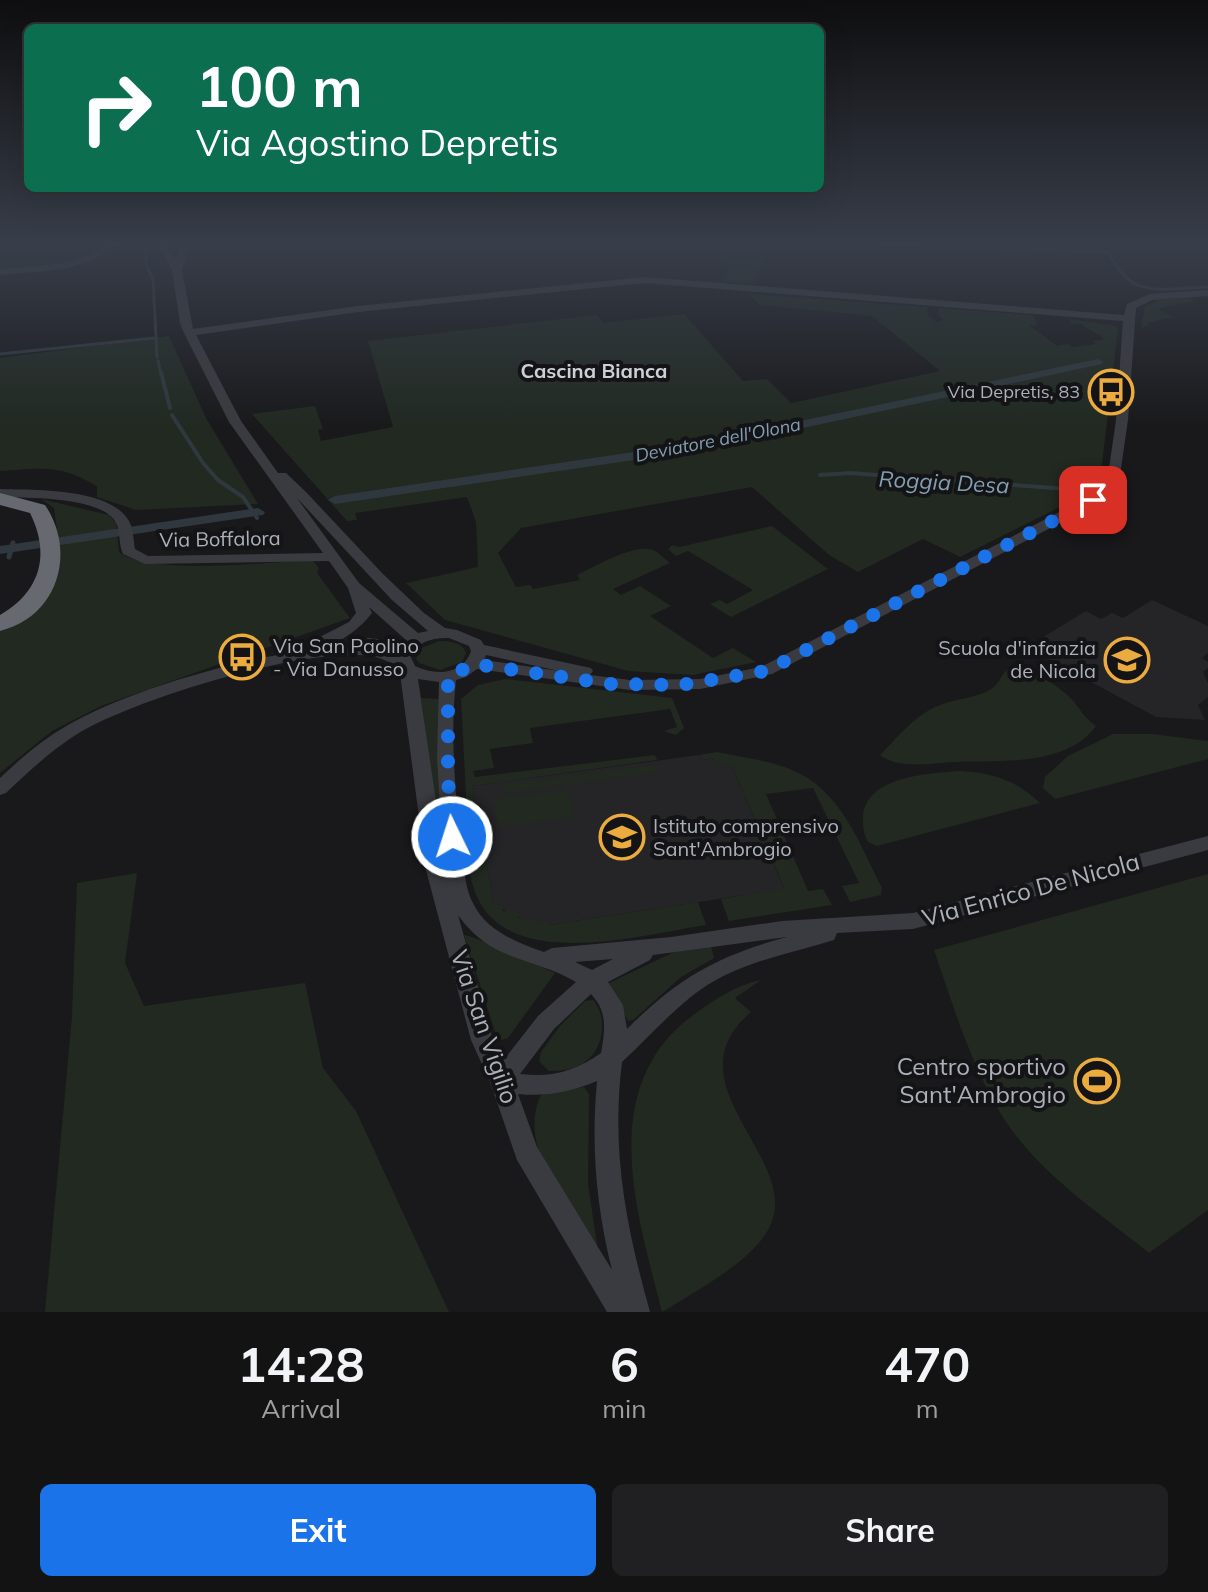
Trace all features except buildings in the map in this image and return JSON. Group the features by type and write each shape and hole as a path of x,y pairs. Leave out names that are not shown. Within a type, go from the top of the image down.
{"highway":[{"path":"0,496 38,509 50,530 46,585 38,597 0,624"}],"street":[{"path":"183,305 188,330 235,422 331,557 425,677 448,677 476,656 610,684 645,685 700,684 766,671 1093,500 1114,475 1122,420 1127,321 1132,305"},
{"path":"188,330 389,305"},
{"path":"960,305 1127,321"},
{"path":"268,465 306,498 385,584 441,633 468,638 476,656"},
{"name":"Via Boffalora","path":"0,496 64,497 98,506 123,521 128,551 145,560 331,557"},
{"path":"354,586 369,592 385,584"},
{"path":"318,644 354,625 364,613 354,594 354,586"},
{"path":"0,789 40,751 85,723 135,701 310,655 342,651 408,654 441,633"},
{"path":"202,681 236,666 318,644 350,641 408,654"},
{"name":"Via San Vigilio","path":"408,654 436,870 482,1040 502,1082 526,1152 622,1312"},
{"name":"Via San Vigilio","path":"448,677 448,792 453,862 463,905 473,920 505,945 562,964 591,981"},
{"name":"Via Enrico De Nicola","path":"530,953 581,955 782,929 913,921 1208,843"},
{"name":"Via Enrico De Nicola","path":"671,945 622,963 591,981 549,1015 502,1082 526,1087 568,1082 593,1074 662,1009 709,974 758,953 852,927"},
{"path":"591,981 613,1007 616,1034 611,1060 605,1147 616,1237 636,1312"}],"shaded area":[{"path":"761,305 927,307 928,315 936,322 944,320 938,315 938,308 1033,315 1037,325 1029,325 1057,346 1068,344 1072,347 1096,344 1093,341 1105,339 1081,324 1073,324 1069,319 1116,326 1102,464 1093,485 1080,497 960,557 923,539 858,572 829,555 752,487 521,528 498,553 516,587 530,585 533,589 580,580 577,575 627,552 638,549 655,551 670,563 613,589 621,595 640,586 671,606 650,616 713,658 733,648 756,662 693,675 628,671 445,620 406,583 478,567 476,522 467,497 355,513 357,520 347,521 252,414 315,406 323,429 318,430 321,441 393,427 368,341 597,315 604,323 684,314 743,381 767,379 791,403 940,371 872,316"},
{"path":"1175,305 1157,309 1173,317 1147,323 1149,325 1141,328 1145,306"},
{"path":"169,336 206,418 258,504 136,510 97,497 97,486 72,474 39,469 0,471 0,358"},
{"path":"41,499 109,515 116,523 119,552 156,564 211,566 312,560 319,568 317,573 350,618 101,706 52,731 0,773 0,627 27,617 58,538 54,508"},
{"path":"772,526 828,569 731,617 710,604 720,600 727,604 753,590 688,551 676,556 668,549 672,545 679,547"},
{"name":"Scuola d'infanzia de Nicola","path":"1152,600 1208,626 1208,653 1202,658 1208,662 1208,668 1203,672 1208,683 1208,697 1198,705 1205,720 1156,717 1041,655 1035,642 1086,611 1101,619 1112,613 1123,618"},
{"path":"439,641 462,646 466,653 462,662 440,670 419,663 416,659 419,649"},
{"path":"1012,667 1028,671 1054,685 1069,696 1096,726 1068,749 1031,759 916,764 897,763 880,755 925,713 943,704 986,692"},
{"path":"505,679 672,698 684,728 676,735 664,731 677,727 670,709 530,728 533,743 490,749 494,768 473,771 475,777 655,755 657,760 472,786 494,905 502,904 503,911 517,909 519,918 531,917 534,923 547,921 549,925 698,902 706,925 605,941 568,943 533,939 504,927 482,906 470,873 461,699 478,685"},
{"path":"421,698 439,699 439,802 435,802"},
{"path":"1113,734 1152,734 1208,741 1208,759 1055,799 1043,788 1045,777 1068,756"},
{"path":"717,752 790,769 823,790 856,836 882,888 881,895 850,902 842,886 859,883 813,788 766,794 808,891 823,889 832,905 729,921 721,899 784,888 732,766 715,763 713,758 702,760 699,755"},
{"name":"Istituto comprensivo Sant'Ambrogio","path":"699,755 702,760 713,758 732,766 784,889 548,925 534,924 494,905 472,786"},
{"path":"658,764 661,772 505,793 504,784"},
{"path":"958,771 1002,779 1022,788 1040,803 877,846 868,842 863,817 867,803 875,793 886,785 915,776"},
{"path":"568,790 575,817 498,827 493,799"},
{"path":"137,873 125,963 144,1006 305,983 323,1068 356,1111 449,1312 45,1312 72,1016 77,883"},
{"name":"Centro sportivo Sant'Ambrogio","path":"1208,874 1208,1210 1149,1253 1067,1188 1012,1131 979,1071 934,950"},
{"path":"464,935 555,973 508,1038 498,1041"},
{"path":"711,946 714,958 681,977 633,1020 628,1021 609,983 674,952"},
{"path":"761,980 735,998 751,1012 728,1040 723,1068 730,1097 771,1181 775,1208 765,1235 745,1257 662,1312 642,1234 631,1152 634,1113 644,1076 664,1042 696,1013 719,997"},
{"path":"593,1000 602,1024 596,1049 577,1067 549,1071 539,1061 541,1052 560,1026 585,1001"},
{"path":"584,1087 589,1094 588,1184 597,1245 594,1249 549,1175 535,1135 535,1114 541,1095"}],"waterway":[{"name":"Roggia Desa","path":"154,305 157,357"},
{"name":"Roggia Desa","path":"0,354 154,338"},
{"name":"Roggia Desa","path":"158,361 161,374"},
{"name":"Deviatore dell'Olona","path":"335,500 695,447 1098,362"},
{"name":"Roggia Desa","path":"161,372 170,408"},
{"name":"Roggia Desa","path":"172,415 203,463 218,480 243,497 257,518"},
{"name":"Roggia Desa","path":"820,475 850,473 1068,489"},
{"path":"0,550 258,512"},
{"path":"9,557 13,543"}],"place":[{"name":"Via Depretis, 83","path":"1111,392"},
{"name":"Via San Paolino - Via Danusso","path":"242,657"},
{"name":"Scuola d'infanzia de Nicola","path":"1127,660"},
{"name":"Istituto comprensivo Sant'Ambrogio","path":"622,837"},
{"name":"Centro sportivo Sant'Ambrogio","path":"1097,1081"}],"district":[{"name":"Cascina Bianca","path":"594,371"}],"route":[{"path":"452,837 448,779 448,677 474,664 630,685 700,684 766,671 1093,500"}]}
